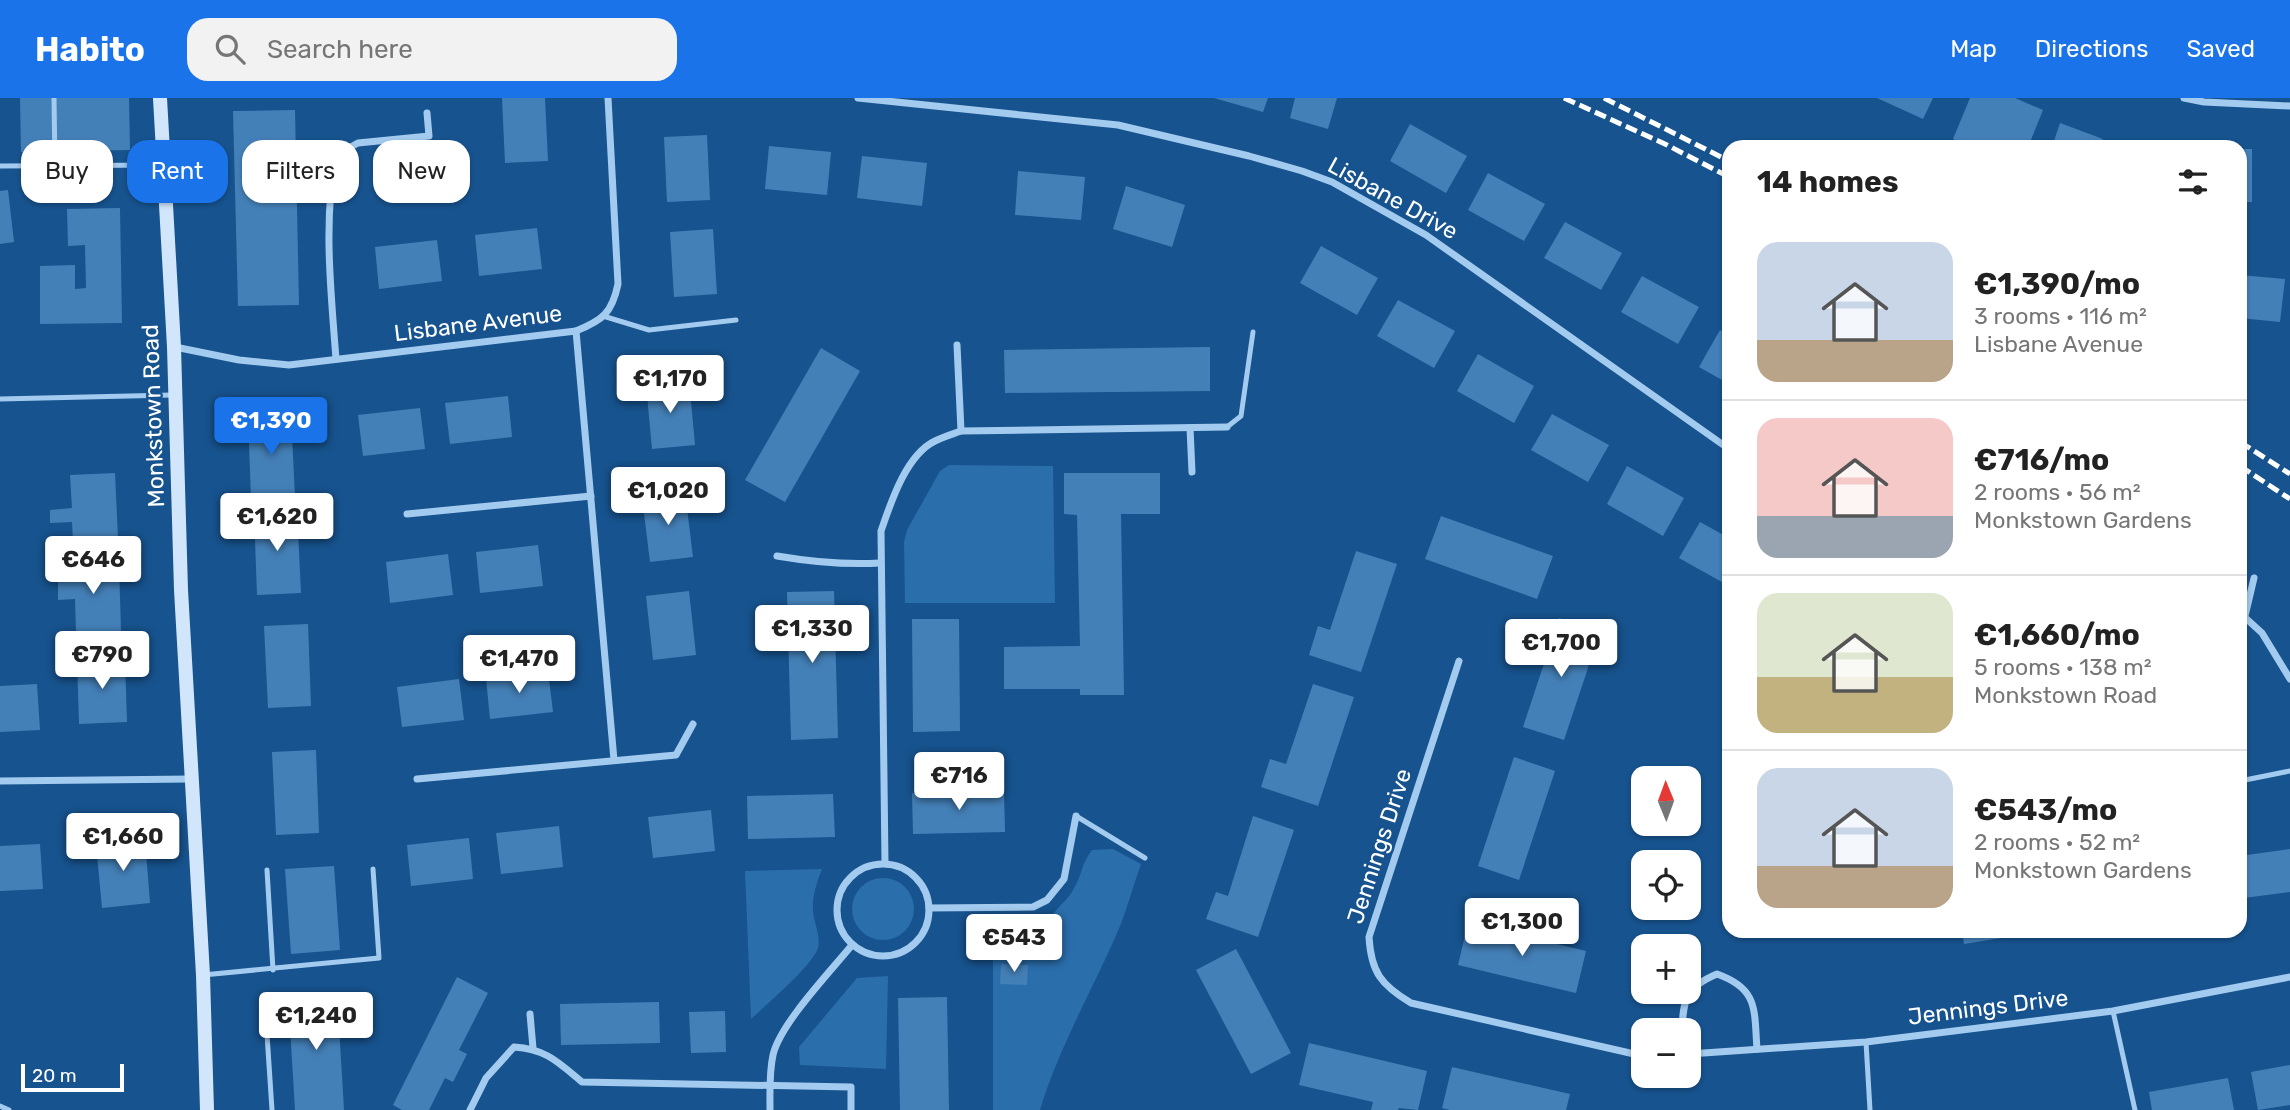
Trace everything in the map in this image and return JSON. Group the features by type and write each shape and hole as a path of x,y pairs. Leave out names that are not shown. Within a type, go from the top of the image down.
{"street":[{"name":"Monkstown Road","path":"160,98 163,140"},
{"path":"603,316 614,304 618,284 608,98"},
{"name":"Lisbane Drive","path":"858,98 1118,125 1249,156 1332,182 1426,234 1722,444"},
{"path":"2184,98 2290,106"},
{"path":"336,359 330,288 329,188 336,155 358,143 429,136 427,113"},
{"name":"Monkstown Road","path":"166,203 176,394 181,590 203,975 207,1110"},
{"name":"Lisbane Avenue","path":"174,347 239,360 289,365 576,331 603,316"},
{"path":"576,331 614,761"},
{"path":"957,345 961,431"},
{"path":"885,863 881,531 894,494 914,460 932,442 961,431 1227,427"},
{"path":"1190,428 1192,472"},
{"path":"407,514 590,496"},
{"path":"777,556 816,563 880,563"},
{"path":"2247,600 2254,578"},
{"path":"2247,620 2262,633 2290,679"},
{"name":"Jennings Drive","path":"1459,661 1369,937 1370,958 1378,976 1391,991 1411,1003 1631,1053"},
{"path":"417,779 676,755 693,724"},
{"path":"0,781 191,779"},
{"path":"929,908 1033,907 1047,900 1064,879 1076,816"},
{"path":"885,863 908,871 918,881 926,893 928,921 923,934 903,952 877,956 864,953 852,945 842,933 837,918 837,903 842,888 851,876 864,867 885,863"},
{"path":"770,1110 773,1055 781,1033 852,945"},
{"path":"1682,1018 1687,995 1700,981 1717,974 1734,980 1749,993 1757,1049"},
{"name":"Jennings Drive","path":"1701,1053 1866,1042 2113,1011 2290,977"},
{"path":"530,1014 533,1048"},
{"path":"470,1110 486,1078 514,1047 533,1048 551,1056 582,1082 851,1087 850,1110"}],"lane":[{"path":"54,98 55,140"},
{"path":"0,166 21,166"},
{"path":"603,316 649,330 736,320"},
{"path":"1227,427 1241,416 1253,332"},
{"path":"0,399 176,394"},
{"path":"2247,780 2290,771"},
{"path":"1076,816 1145,858"},
{"path":"203,975 379,958 373,869"},
{"path":"267,870 273,970"},
{"path":"265,1004 272,1110"},
{"path":"2113,1011 2135,1110"},
{"path":"1866,1042 1870,1110"},
{"path":"0,1106 9,1110"}],"shaded area":[{"path":"949,465 1053,466 1055,603 905,603 904,542 907,530 940,471"},
{"path":"1113,849 1141,864 1118,931 1066,1041 1040,1110 993,1110 993,952 1045,955 1050,920 1073,890 1088,855 1092,850"},
{"path":"822,869 813,905 818,948 798,975 751,1019 745,871"},
{"path":"877,878 889,878 905,887 912,897 912,921 905,931 889,940 877,940 866,935 857,926 852,915 852,903 857,892 866,883"},
{"path":"888,976 886,1069 800,1065 799,1047 857,978"}],"building":[{"path":"20,98 129,98 130,140 127,140 127,150 113,150 113,140 21,140 21,152"},
{"path":"502,98 545,98 548,161 505,163"},
{"path":"1214,98 1268,98 1263,112"},
{"path":"1295,98 1337,98 1328,129 1290,118"},
{"path":"1877,98 1933,98 1923,119"},
{"path":"1970,98 2015,98 2043,110 2031,140 1953,139"},
{"path":"295,110 296,140 242,140 242,203 297,203 299,305 238,306 233,111"},
{"path":"2060,123 2103,139 2103,140 2054,140"},
{"path":"1410,124 1467,156 1446,193 1390,161"},
{"path":"707,135 710,200 667,202 664,137"},
{"path":"769,146 831,152 827,195 765,189"},
{"path":"2247,149 2252,149 2252,202 2247,202"},
{"path":"862,156 927,163 922,206 857,198"},
{"path":"1018,171 1085,177 1081,220 1015,215"},
{"path":"1488,173 1545,204 1524,241 1468,210"},
{"path":"1126,186 1185,205 1172,247 1113,229"},
{"path":"8,190 14,242 0,244 0,191"},
{"path":"120,208 122,323 40,324 40,266 75,265 75,289 86,288 85,245 68,246 67,209"},
{"path":"1565,222 1622,253 1601,290 1544,258"},
{"path":"537,228 542,269 479,276 475,235"},
{"path":"713,229 717,294 674,297 670,232"},
{"path":"437,240 442,281 379,289 375,247"},
{"path":"1321,246 1378,278 1357,315 1300,283"},
{"path":"1642,276 1699,307 1678,344 1621,312"},
{"path":"2247,276 2285,279 2280,322 2247,319"},
{"path":"1398,300 1455,331 1434,368 1377,336"},
{"path":"1720,330 1722,331 1722,380 1699,367"},
{"path":"1210,347 1210,391 1005,393 1004,350"},
{"path":"821,348 860,371 785,502 745,480"},
{"path":"1478,354 1534,386 1514,423 1457,391"},
{"path":"689,380 695,445 652,449 646,384"},
{"path":"508,396 512,437 450,444 445,403"},
{"path":"420,408 425,449 363,456 358,415"},
{"path":"291,414 295,497 251,499 248,416"},
{"path":"1552,414 1609,445 1588,482 1531,450"},
{"path":"1627,466 1684,498 1663,536 1607,504"},
{"path":"115,473 118,539 73,541 72,522 50,523 50,510 72,508 70,475"},
{"path":"1064,473 1160,473 1160,514 1121,514 1124,695 1080,695 1080,689 1004,689 1004,647 1080,646 1077,515 1064,514"},
{"path":"685,492 693,557 650,562 642,497"},
{"path":"297,510 301,593 257,595 254,512"},
{"path":"1441,516 1553,556 1537,599 1425,559"},
{"path":"1700,522 1722,534 1722,582 1679,558"},
{"path":"538,545 543,586 480,593 476,552"},
{"path":"1356,551 1397,564 1361,672 1309,655 1318,626 1330,630"},
{"path":"448,554 453,595 390,603 386,562"},
{"path":"119,564 121,631 76,632 75,599 58,600 58,570 74,570 74,566"},
{"path":"689,591 696,655 653,660 646,596"},
{"path":"834,591 838,738 791,740 787,592"},
{"path":"1559,618 1600,632 1564,740 1523,727"},
{"path":"912,619 959,619 960,731 913,732"},
{"path":"308,624 311,706 268,708 264,626"},
{"path":"125,659 127,722 79,724 77,660"},
{"path":"548,671 553,712 490,719 486,678"},
{"path":"459,679 464,720 402,727 397,687"},
{"path":"37,684 40,730 0,732 0,686"},
{"path":"1313,684 1354,697 1318,806 1261,787 1270,759 1286,764"},
{"path":"316,750 319,833 276,835 272,752"},
{"path":"1514,757 1555,771 1519,880 1478,866"},
{"path":"1004,790 1005,832 913,834 912,793"},
{"path":"833,794 835,837 748,839 747,796"},
{"path":"711,810 715,851 653,858 648,817"},
{"path":"1253,816 1294,830 1258,937 1206,919 1216,892 1228,896"},
{"path":"559,826 563,867 501,874 496,833"},
{"path":"469,838 473,879 411,886 407,845"},
{"path":"145,839 150,903 102,908 96,844"},
{"path":"40,844 43,889 0,891 0,846"},
{"path":"2290,849 2290,892 2247,898 2247,855"},
{"path":"334,866 340,950 291,954 285,869"},
{"path":"1468,923 1586,951 1576,993 1458,965"},
{"path":"1963,938 2001,938 1964,944"},
{"path":"1236,949 1291,1053 1251,1074 1196,970"},
{"path":"1001,964 1028,965 1027,985 1000,984"},
{"path":"457,977 488,993 459,1050 467,1054 453,1082 445,1078 429,1110 402,1110 393,1105"},
{"path":"337,992 344,1110 295,1110 288,995"},
{"path":"947,997 949,1110 900,1110 898,998"},
{"path":"659,1002 660,1043 561,1045 560,1004"},
{"path":"725,1011 726,1052 691,1053 689,1012"},
{"path":"1309,1043 1427,1071 1418,1110 1371,1110 1373,1102 1299,1085"},
{"path":"2290,1065 2290,1105 2258,1110 2251,1072"},
{"path":"1452,1067 1570,1094 1566,1110 1442,1108"},
{"path":"2228,1078 2234,1110 2152,1110 2149,1092"}],"railway":[{"path":"1564,98 1722,173"},
{"path":"1604,98 1722,157"},
{"path":"2247,446 2290,474"},
{"path":"2247,471 2290,499"}]}
